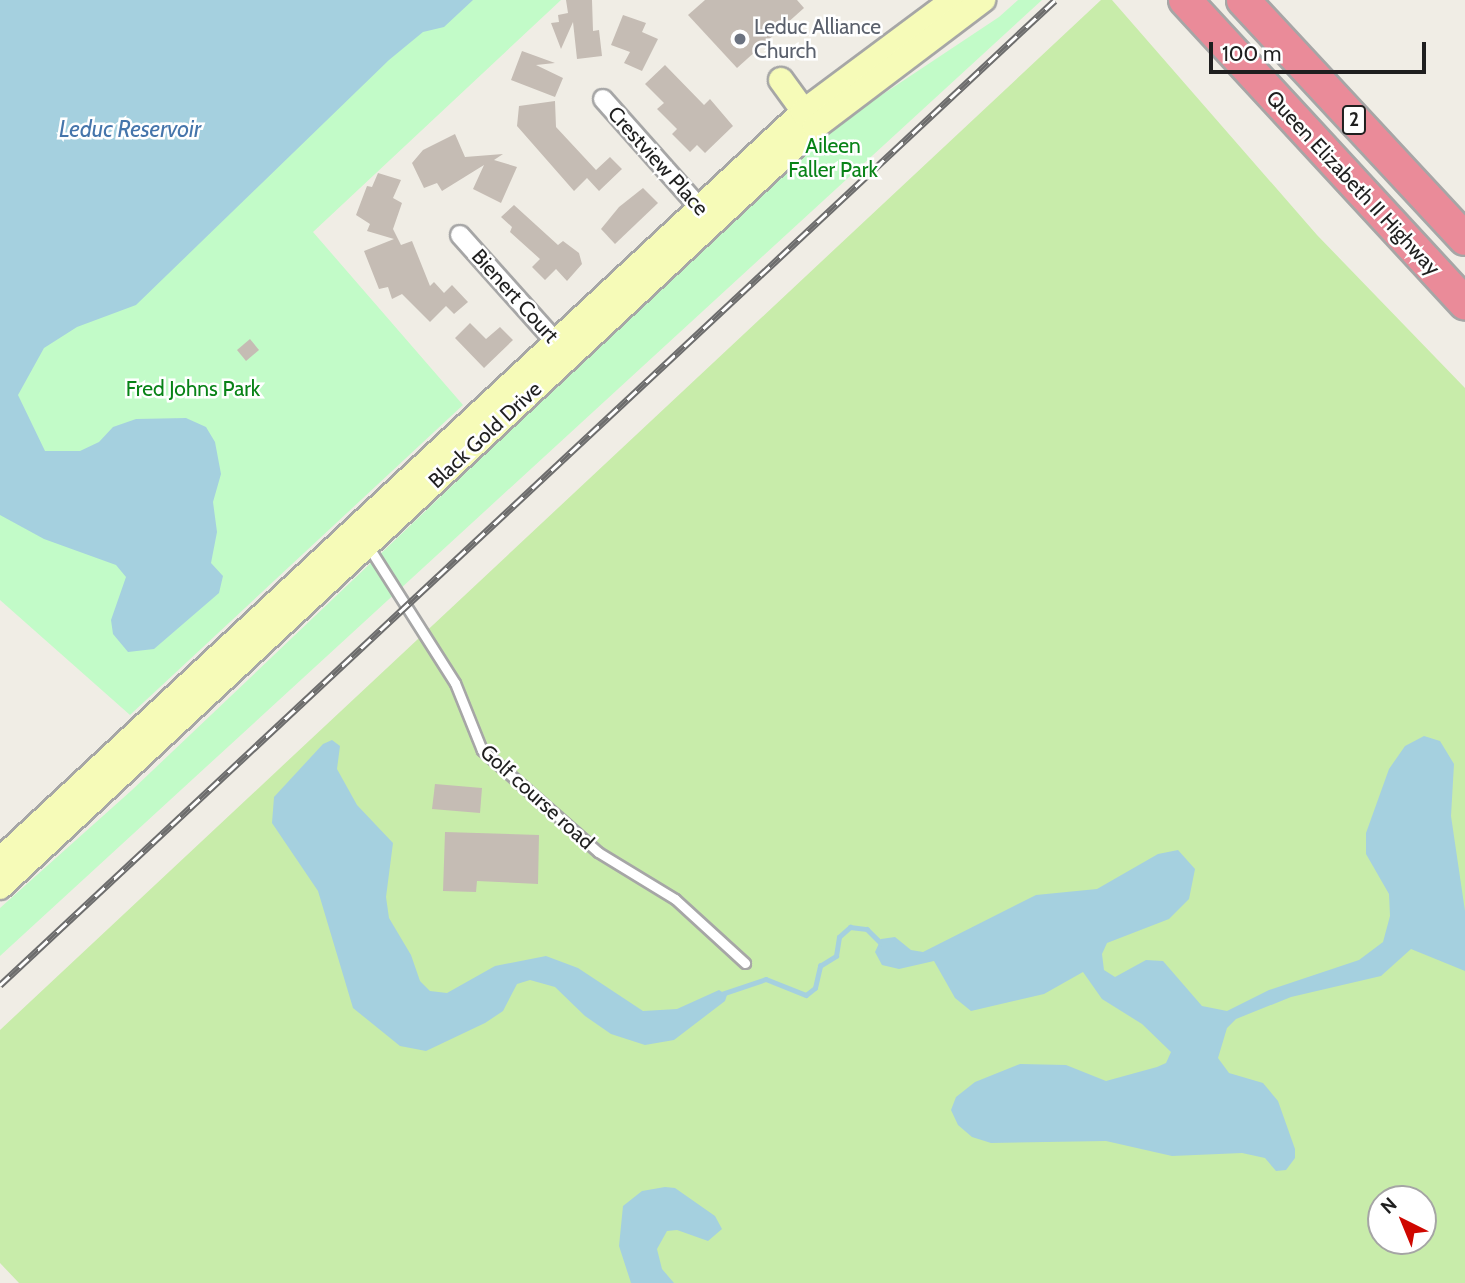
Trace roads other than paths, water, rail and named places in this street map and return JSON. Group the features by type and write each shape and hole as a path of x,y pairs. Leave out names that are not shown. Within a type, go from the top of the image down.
{"highway":[{"name":"Queen Elizabeth II Highway","path":"1185,0 1465,303"},
{"name":"Queen Elizabeth II Highway","path":"1243,0 1465,239"},
{"path":"1398,231 1465,322"}],"main road":[{"name":"Black Gold Drive","path":"0,860 562,349 809,120 953,0"},
{"name":"Black Gold Drive","path":"809,120 983,0"},
{"path":"781,80 809,120"},
{"name":"Black Gold Drive","path":"0,887 367,545 562,349"}],"street":[{"name":"Crestview Place","path":"603,99 706,216"},
{"name":"Bienert Court","path":"460,235 562,349"}],"lane":[{"name":"Golf course road","path":"367,545 455,683 482,750 598,852 675,899 745,963"}],"water":[{"name":"Leduc Reservoir","path":"0,0 473,0 444,27 423,32 389,60 136,305 77,327 44,348 18,395 45,451 80,451 99,442 113,427 136,419 186,418 206,427 215,442 221,474 213,502 217,532 211,563 223,576 219,593 154,649 128,652 113,634 111,620 126,577 116,565 44,539 0,515"},
{"path":"1424,736 1440,741 1454,764 1451,816 1465,911 1465,971 1411,949 1381,976 1291,997 1236,1019 1227,1028 1218,1058 1229,1073 1263,1083 1278,1101 1295,1149 1295,1158 1286,1170 1276,1171 1265,1158 1242,1153 1172,1156 1106,1141 991,1143 972,1137 958,1125 951,1110 956,1097 975,1082 1020,1064 1066,1065 1106,1081 1166,1063 1171,1052 1142,1024 1102,999 1083,972 1044,994 971,1011 955,998 934,961 899,969 882,965 875,952 881,939 895,937 911,950 923,952 1036,895 1097,889 1158,854 1178,850 1195,869 1189,899 1169,919 1107,943 1102,954 1104,970 1115,977 1146,960 1163,961 1202,1006 1227,1011 1269,990 1359,960 1383,942 1390,916 1389,894 1366,854 1366,833 1389,769 1405,746"},
{"path":"332,740 340,746 337,769 357,805 393,843 386,897 389,918 411,955 420,981 430,991 447,993 495,966 546,956 578,968 643,1011 677,1009 719,990 727,995 725,1001 674,1040 645,1045 611,1034 585,1016 555,987 530,980 517,984 503,1011 485,1023 426,1051 400,1046 353,1008 318,891 272,823 274,797 323,744"},
{"path":"675,1188 715,1216 722,1229 708,1241 677,1230 667,1231 657,1249 662,1269 674,1283 631,1283 619,1246 623,1206 642,1191"}],"waterway":[{"path":"722,994 766,979 806,995 815,988 820,966 836,956 839,937 850,927 867,929 882,944"}],"railway":[{"path":"0,985 1055,0"}],"place":[{"name":"Leduc Alliance Church","path":"740,39"}],"park label":[{"name":"Aileen Faller Park","path":"833,158"},
{"name":"Fred Johns Park","path":"193,389"}]}
